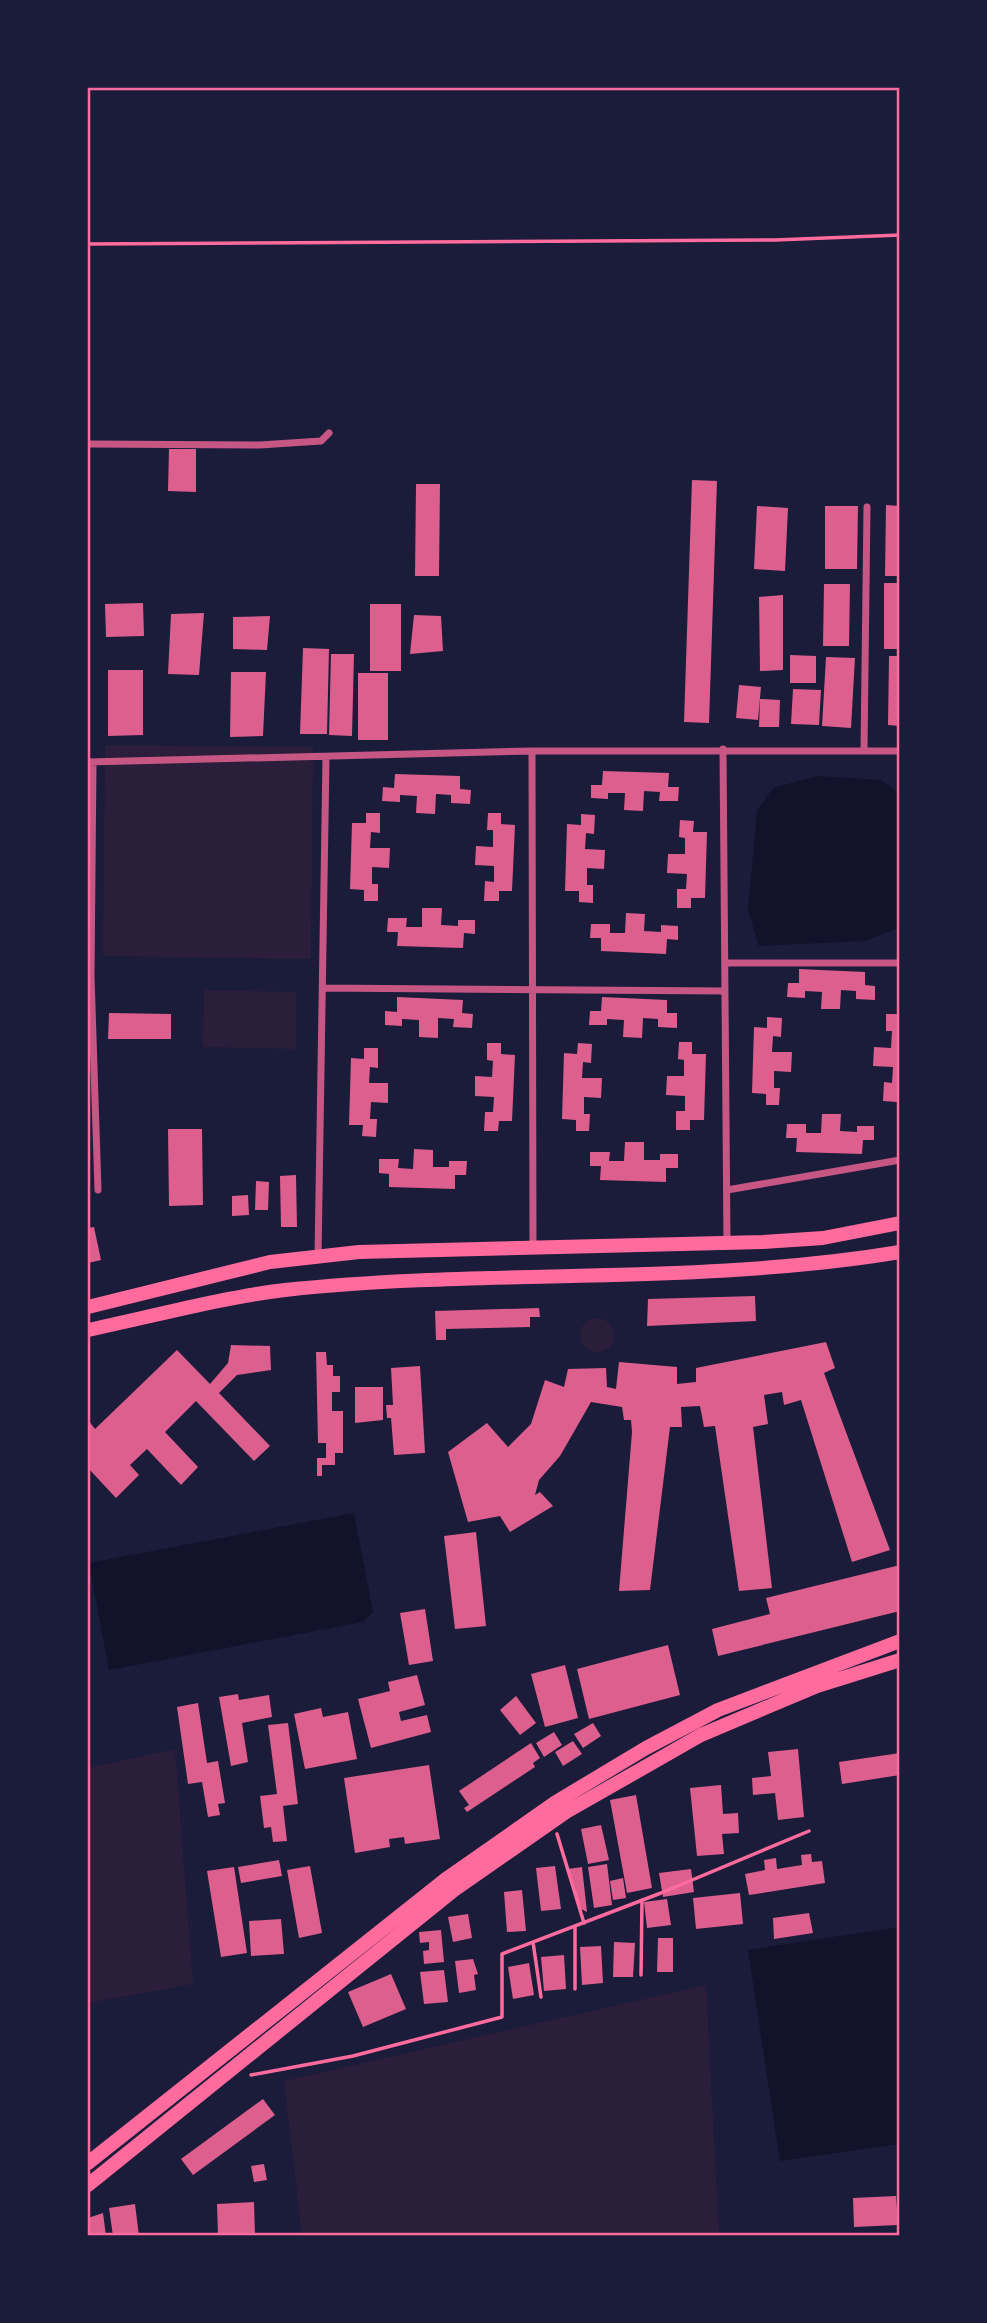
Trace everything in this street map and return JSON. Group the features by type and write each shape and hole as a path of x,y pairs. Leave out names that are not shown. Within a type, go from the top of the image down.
{"main road":[{"path":"88,1307 270,1262 318,1256 359,1252 727,1244 823,1238 900,1223"},
{"path":"88,1330 283,1290 415,1280 764,1269 900,1252"},
{"path":"88,2163 446,1879 556,1802 708,1714 900,1641"},
{"path":"88,2185 454,1890 553,1821 701,1735 817,1686 900,1660"}],"street":[{"path":"88,444 260,445 321,442 329,433"},
{"path":"864,750 867,507"},
{"path":"723,749 727,1244"},
{"path":"98,1190 89,976 90,762 532,751 900,751"},
{"path":"532,751 533,1249"},
{"path":"318,1256 326,758"},
{"path":"725,963 900,963"},
{"path":"323,988 725,991"},
{"path":"727,1190 900,1160"}],"path":[{"path":"88,244 775,240 900,235"},
{"path":"553,1821 584,1923"},
{"path":"247,2075 353,2056 502,2017 502,1954 809,1831"},
{"path":"641,1975 642,1900"},
{"path":"575,1926 575,1989"},
{"path":"533,1942 541,1997"}],"shaded area":[{"path":"105,745 313,747 311,959 103,956"},
{"path":"817,776 881,780 899,793 899,928 864,941 759,946 748,910 757,811 773,788"},
{"path":"204,990 296,992 296,1049 203,1047"},
{"path":"597,1318 609,1323 614,1335 609,1347 597,1352 585,1347 580,1335 585,1323"},
{"path":"354,1513 373,1612 363,1622 109,1670 89,1563"},
{"path":"175,1749 193,1984 88,2003 88,1768"},
{"path":"899,1927 899,2144 780,2161 748,1950"},
{"path":"706,1985 719,2234 302,2235 284,2081"}],"building":[{"path":"169,449 196,449 196,492 168,491"},
{"path":"692,480 717,481 709,723 684,722"},
{"path":"416,484 440,484 439,576 415,576"},
{"path":"886,505 900,506 900,576 885,576"},
{"path":"757,506 788,508 785,571 754,569"},
{"path":"825,506 858,506 857,569 825,569"},
{"path":"884,583 900,583 900,649 884,649"},
{"path":"824,584 850,584 849,646 823,646"},
{"path":"783,595 783,670 760,671 759,597"},
{"path":"143,603 144,636 106,637 105,604"},
{"path":"370,604 401,604 401,671 370,671"},
{"path":"204,613 199,675 168,674 171,614"},
{"path":"414,615 441,616 443,651 410,654"},
{"path":"270,616 267,650 233,649 233,617"},
{"path":"303,648 329,649 327,734 300,734"},
{"path":"331,654 354,654 352,736 329,735"},
{"path":"790,655 816,656 816,683 790,683"},
{"path":"889,656 900,656 900,726 888,725"},
{"path":"826,657 855,658 851,728 822,726"},
{"path":"108,670 143,670 143,735 108,736"},
{"path":"231,672 266,672 263,736 230,737"},
{"path":"358,673 388,673 388,740 358,740"},
{"path":"739,685 761,687 758,720 736,718"},
{"path":"793,689 821,690 819,725 791,724"},
{"path":"760,699 780,700 779,727 759,727"},
{"path":"603,771 669,773 668,787 679,787 678,801 659,801 660,792 644,791 643,811 624,810 625,793 608,793 608,799 591,798 591,785 602,785"},
{"path":"395,774 460,776 460,789 471,790 470,804 451,803 451,795 436,794 435,814 416,813 417,796 400,795 400,802 382,801 383,787 394,788"},
{"path":"366,813 380,813 380,833 371,832 370,848 390,848 389,868 372,867 372,884 378,884 378,901 364,901 364,890 350,889 352,823 366,823"},
{"path":"488,813 501,813 501,824 515,825 512,891 499,891 499,901 484,901 485,881 494,882 494,866 475,865 476,846 493,847 493,830 487,830"},
{"path":"581,814 595,815 594,834 586,833 585,849 605,850 604,869 587,868 587,885 593,885 593,903 579,902 579,891 565,891 567,824 581,825"},
{"path":"680,820 694,821 693,832 707,832 705,898 691,898 691,908 677,908 677,889 686,889 687,874 667,873 668,854 685,854 685,838 679,837"},
{"path":"422,908 442,908 441,925 458,926 458,920 475,920 475,934 464,933 463,948 397,946 398,932 387,932 388,918 407,918 406,927 422,927"},
{"path":"626,913 645,914 644,931 661,932 661,925 678,926 678,940 667,939 666,954 601,951 601,938 590,938 591,924 610,924 610,933 625,933"},
{"path":"799,969 865,972 865,985 875,986 875,1000 856,999 856,991 841,990 840,1009 821,1009 822,992 805,991 805,998 787,997 788,983 799,983"},
{"path":"397,997 463,1000 462,1013 473,1014 472,1028 453,1027 454,1019 438,1018 438,1038 419,1037 419,1020 402,1019 402,1026 385,1025 385,1011 397,1012"},
{"path":"602,997 667,1000 667,1013 677,1013 677,1028 658,1027 658,1019 643,1018 642,1038 623,1037 624,1020 607,1019 607,1025 589,1025 590,1011 601,1011"},
{"path":"109,1013 171,1014 171,1039 108,1039"},
{"path":"886,1014 900,1014 897,1102 883,1101 884,1082 892,1083 893,1067 873,1066 874,1047 891,1048 892,1031 886,1031"},
{"path":"767,1017 782,1018 781,1037 773,1036 772,1052 792,1052 791,1072 774,1071 774,1088 780,1088 779,1105 766,1105 766,1094 752,1093 754,1027 767,1028"},
{"path":"679,1042 692,1042 692,1054 706,1054 704,1120 690,1120 690,1130 676,1130 676,1111 685,1111 685,1096 666,1095 667,1076 684,1076 684,1060 678,1059"},
{"path":"487,1043 501,1043 501,1054 515,1055 512,1121 499,1121 498,1131 484,1131 485,1112 493,1112 494,1097 475,1096 475,1076 492,1077 493,1061 487,1060"},
{"path":"578,1043 592,1044 591,1063 583,1062 582,1078 602,1078 601,1098 584,1097 584,1114 590,1114 589,1131 576,1131 576,1120 562,1119 564,1053 577,1054"},
{"path":"364,1048 378,1048 378,1068 370,1067 369,1083 388,1083 388,1103 371,1102 370,1119 377,1119 376,1137 362,1136 363,1125 349,1125 351,1058 364,1059"},
{"path":"822,1114 841,1114 840,1131 857,1132 857,1126 874,1126 874,1140 863,1140 862,1154 796,1152 797,1138 786,1138 787,1124 806,1124 806,1133 821,1133"},
{"path":"168,1129 202,1129 203,1205 169,1206"},
{"path":"625,1142 644,1142 644,1160 660,1160 660,1154 678,1154 678,1168 666,1168 666,1182 600,1180 601,1166 590,1166 590,1152 610,1152 609,1161 624,1161"},
{"path":"414,1149 433,1150 433,1167 449,1167 449,1161 467,1161 466,1175 455,1175 455,1189 389,1187 389,1174 379,1173 379,1159 399,1159 398,1168 413,1169"},
{"path":"296,1175 297,1227 281,1227 280,1176"},
{"path":"256,1181 269,1182 268,1210 255,1210"},
{"path":"248,1195 249,1215 232,1216 232,1196"},
{"path":"94,1227 101,1260 88,1263 88,1228"},
{"path":"755,1296 756,1321 647,1326 648,1299"},
{"path":"539,1308 540,1317 530,1317 530,1327 446,1329 446,1340 436,1340 435,1311"},
{"path":"826,1342 835,1368 824,1373 890,1550 852,1562 801,1400 784,1405 782,1392 764,1395 768,1424 753,1427 772,1588 739,1591 715,1426 704,1427 700,1406 681,1407 682,1427 670,1427 650,1590 619,1591 632,1432 631,1420 624,1420 622,1407 591,1402 560,1456 539,1480 535,1495 540,1492 553,1506 510,1532 500,1516 468,1522 448,1452 487,1423 508,1447 531,1424 545,1380 564,1387 568,1369 606,1368 607,1387 616,1389 619,1362 677,1367 677,1384 696,1382 696,1368"},
{"path":"231,1345 270,1346 271,1370 237,1375 219,1393 270,1446 254,1461 196,1401 165,1432 198,1467 181,1485 147,1449 130,1465 139,1475 116,1498 88,1468 88,1420 95,1429 177,1350 210,1384 228,1363"},
{"path":"316,1352 326,1352 327,1365 333,1365 333,1376 340,1376 340,1392 332,1392 332,1411 343,1411 343,1453 335,1453 335,1465 322,1465 322,1476 317,1476 317,1458 326,1458 326,1443 318,1443"},
{"path":"420,1366 425,1453 394,1455 391,1418 387,1418 386,1405 393,1405 391,1368"},
{"path":"355,1387 383,1387 383,1420 355,1423"},
{"path":"476,1532 486,1626 455,1629 444,1536"},
{"path":"900,1565 900,1611 718,1656 712,1629 770,1614 766,1598"},
{"path":"425,1609 433,1661 409,1665 400,1613"},
{"path":"668,1645 680,1695 589,1719 577,1669"},
{"path":"565,1665 578,1718 545,1727 531,1674"},
{"path":"417,1675 425,1705 399,1712 401,1721 427,1715 431,1732 371,1748 358,1699 390,1691 388,1682"},
{"path":"238,1694 239,1700 269,1695 272,1717 242,1723 248,1762 231,1766 219,1697"},
{"path":"516,1696 536,1723 520,1735 500,1710"},
{"path":"198,1703 207,1763 218,1761 225,1803 218,1804 220,1815 208,1817 202,1782 188,1784 177,1707"},
{"path":"321,1708 323,1717 348,1712 357,1759 305,1769 294,1714"},
{"path":"288,1723 298,1804 283,1806 287,1841 273,1842 271,1827 264,1828 260,1796 277,1794 268,1725"},
{"path":"593,1723 601,1736 583,1748 574,1734"},
{"path":"554,1732 562,1745 544,1757 536,1743"},
{"path":"573,1741 582,1754 563,1766 555,1752"},
{"path":"531,1743 540,1758 533,1763 535,1767 467,1812 464,1808 469,1805 459,1791"},
{"path":"798,1749 804,1817 778,1820 775,1793 753,1795 752,1778 771,1776 768,1752"},
{"path":"900,1753 900,1775 842,1784 839,1762"},
{"path":"429,1765 440,1839 405,1844 404,1837 389,1839 390,1847 355,1853 344,1778"},
{"path":"721,1785 723,1814 738,1813 739,1833 722,1834 724,1854 697,1856 690,1788"},
{"path":"636,1795 652,1888 627,1893 610,1800"},
{"path":"601,1825 609,1860 588,1864 581,1829"},
{"path":"811,1854 812,1862 822,1861 825,1883 749,1895 745,1874 765,1870 764,1860 776,1858 777,1869 802,1865 801,1855"},
{"path":"279,1860 282,1876 241,1883 238,1867"},
{"path":"607,1864 612,1905 594,1908 588,1867"},
{"path":"310,1866 322,1933 299,1938 287,1870"},
{"path":"555,1866 561,1909 541,1911 536,1868"},
{"path":"234,1867 247,1953 221,1957 207,1871"},
{"path":"582,1867 587,1912 581,1909 568,1869"},
{"path":"691,1869 694,1892 663,1897 659,1873"},
{"path":"623,1878 626,1898 613,1900 610,1881"},
{"path":"522,1890 526,1931 507,1932 504,1892"},
{"path":"740,1893 743,1924 696,1929 693,1898"},
{"path":"667,1899 671,1925 647,1928 644,1902"},
{"path":"809,1913 813,1933 774,1939 773,1918"},
{"path":"468,1914 472,1938 453,1942 448,1917"},
{"path":"281,1919 284,1954 251,1956 249,1921"},
{"path":"441,1930 444,1962 424,1964 423,1951 429,1950 429,1942 420,1943 419,1932"},
{"path":"658,1938 673,1938 673,1972 657,1972"},
{"path":"614,1942 635,1943 633,1977 613,1977"},
{"path":"601,1946 603,1983 582,1985 580,1947"},
{"path":"564,1955 566,1989 544,1991 541,1957"},
{"path":"473,1959 478,1974 474,1975 476,1990 459,1993 455,1961"},
{"path":"529,1963 534,1995 513,1999 508,1967"},
{"path":"444,1970 448,2002 424,2004 420,1972"},
{"path":"391,1974 406,2009 363,2027 348,1992"},
{"path":"263,2099 275,2115 193,2175 181,2159"},
{"path":"264,2164 267,2180 254,2182 251,2166"},
{"path":"896,2196 898,2225 854,2227 853,2198"},
{"path":"254,2202 255,2236 218,2236 217,2204"},
{"path":"135,2204 139,2236 113,2236 109,2208"},
{"path":"103,2213 106,2236 88,2236 88,2218"}]}
